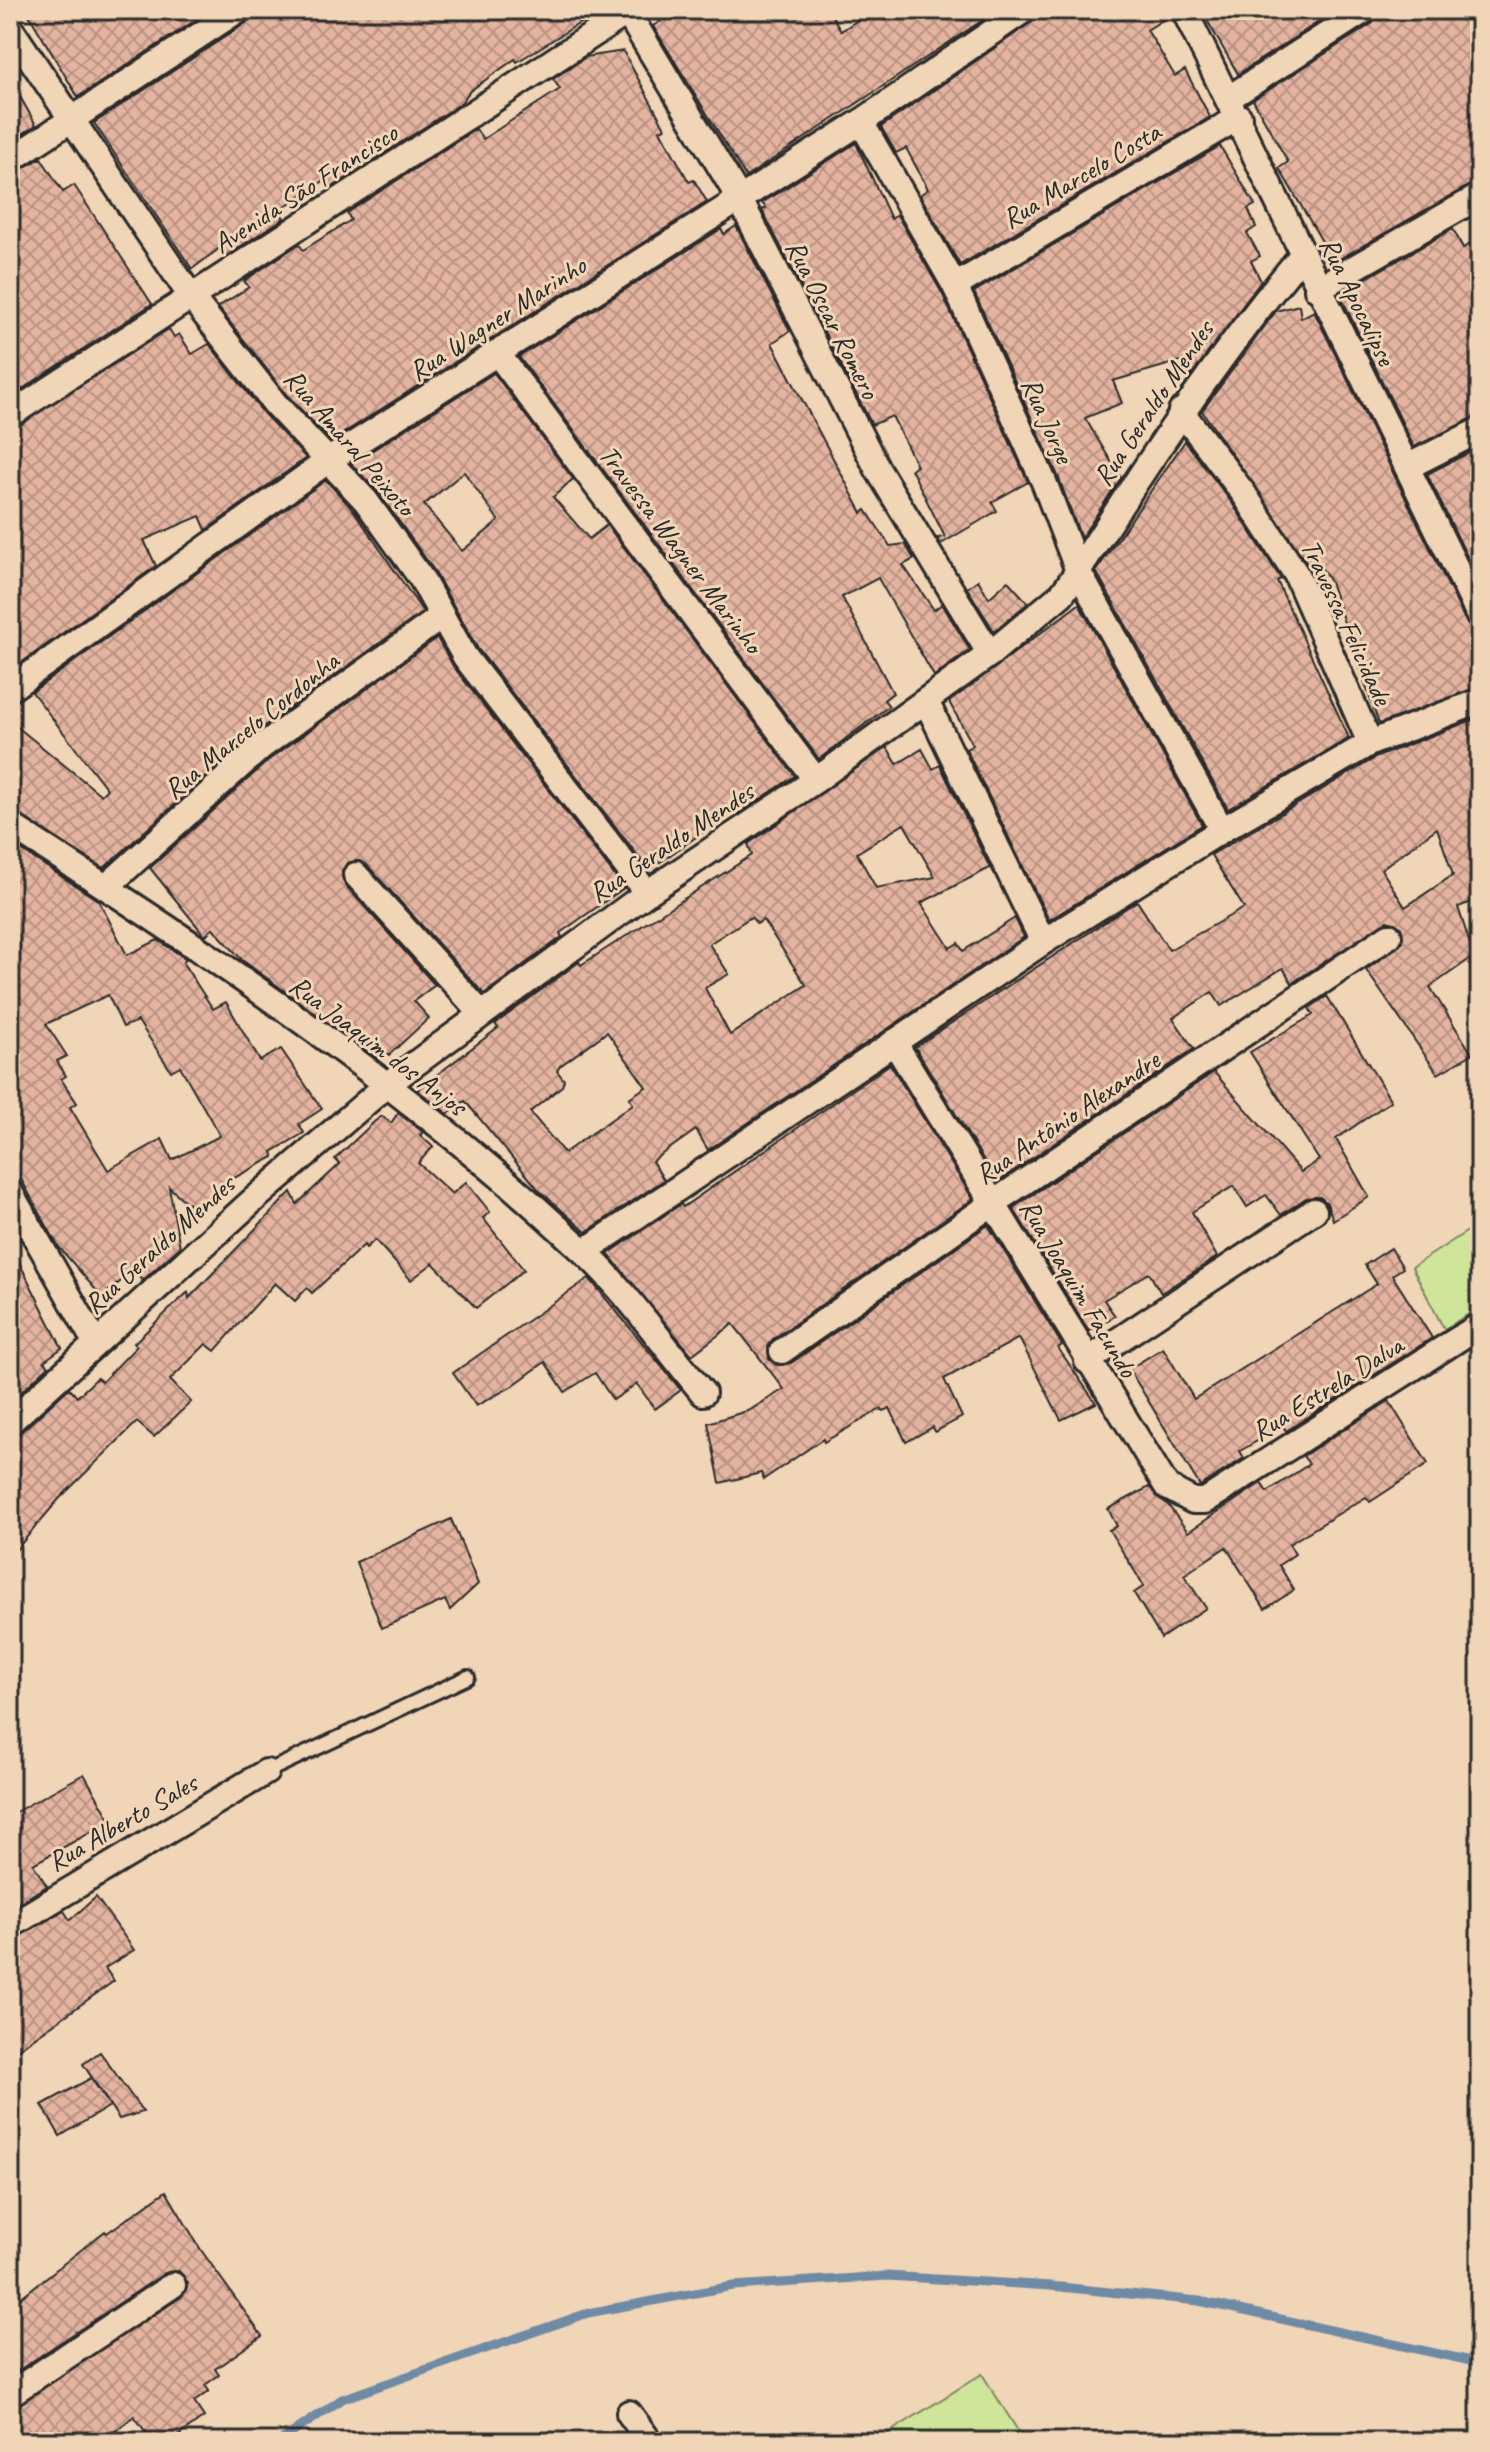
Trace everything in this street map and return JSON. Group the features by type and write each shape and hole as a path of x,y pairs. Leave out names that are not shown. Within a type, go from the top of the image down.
{"street":[{"path":"10,160 238,10"},
{"name":"Rua Wagner Marinho","path":"10,689 329,460 861,122 1024,10"},
{"name":"Rua Apocalipse","path":"1184,10 1234,107 1317,289 1480,617"},
{"name":"Rua Marcelo Costa","path":"955,286 1234,107 1365,10"},
{"name":"Rua Oscar Romero","path":"628,11 739,198 878,470 990,654"},
{"name":"Avenida São Francisco","path":"10,415 628,11"},
{"name":"Rua Amaral Peixoto","path":"10,28 192,298 276,405 366,501 405,553 441,617 510,717 647,893"},
{"name":"Rua Jorge","path":"861,122 955,286 1044,482 1078,571 1222,830"},
{"path":"1317,289 1480,196"},
{"name":"Rua Geraldo Mendes","path":"10,1422 95,1342 389,1083 647,893 816,780 926,701 1051,605 1078,571 1181,411 1239,330 1302,255"},
{"name":"Travessa Wagner Marinho","path":"498,354 816,780"},
{"name":"Travessa Felicidade","path":"1181,411 1244,494 1296,574 1370,743"},
{"path":"1407,467 1480,430"},
{"name":"Rua Marcelo Cordonha","path":"106,887 261,747 441,617"},
{"path":"926,701 1043,942"},
{"path":"585,1251 1043,942 1222,830 1370,743 1480,701"},
{"name":"Rua Joaquim dos Anjos","path":"10,825 106,887 389,1083 585,1251 703,1393"},
{"path":"356,875 482,1014"},
{"name":"Rua Antônio Alexandre","path":"782,1351 993,1203 1389,936"},
{"name":"Rua Joaquim Facundo","path":"894,1042 1167,1487 1193,1501 1205,1501"},
{"path":"10,1192 95,1342"},
{"path":"1087,1361 1314,1211"},
{"name":"Rua Estrela Dalva","path":"1205,1501 1480,1325"},
{"name":"Rua Alberto Sales","path":"10,1926 266,1772"},
{"path":"10,2394 173,2285"},
{"path":"629,2413 650,2442"}],"lane":[{"path":"266,1772 468,1677"}],"green space":[{"path":"1480,1223 1480,1307 1444,1329 1412,1267"},
{"path":"982,2374 1025,2442 874,2442"}],"building":[{"path":"26,10 211,10 78,97"},
{"path":"253,10 601,10 517,62 515,59 470,91 460,104 331,188 325,180 279,210 284,218 226,256 220,248 192,269 94,123 246,23"},
{"path":"678,10 829,10 841,31 873,10 998,10 746,177 653,26"},
{"path":"1039,10 1169,10 1170,15 1147,30 1175,76 1185,70 1210,117 960,265 920,195 928,189 906,148 896,153 881,127 1032,22"},
{"path":"1201,10 1337,10 1238,74"},
{"path":"1380,10 1480,10 1480,179 1334,262 1279,168 1288,162 1253,100 1373,23"},
{"path":"623,51 665,128 660,130 689,182 694,180 707,202 331,441 287,395 218,307 249,287 244,281 299,244 303,250 351,220 347,213 476,129 483,139 560,89 553,79 586,57"},
{"path":"10,79 36,125 10,142"},
{"path":"856,143 891,219 897,215 942,293 1028,482 992,502 997,511 941,544 937,538 945,537 911,469 917,466 892,416 872,425 762,210 766,208 762,203"},
{"path":"1220,146 1255,205 1248,209 1256,227 1247,233 1260,256 1251,261 1261,281 1189,378 1184,360 1113,381 1122,403 1085,418 1121,478 1081,538 1058,476 974,292"},
{"path":"41,158 63,192 74,185 152,304 10,397 10,175"},
{"path":"736,226 790,331 772,343 862,513 866,510 890,546 905,544 914,559 903,565 934,610 942,604 970,650 934,676 878,578 842,597 893,693 884,700 889,706 819,759 519,357 721,229 724,234"},
{"path":"1453,229 1463,248 1480,238 1480,415 1414,447 1341,297 1351,291 1349,288"},
{"path":"1299,305 1301,318 1314,311 1467,624 1480,632 1480,686 1379,724 1330,582 1318,562 1309,566 1202,411 1276,311"},
{"path":"169,329 174,337 179,334 192,354 209,344 264,414 306,458 206,530 200,516 144,540 156,566 14,668 10,663 10,430"},
{"path":"494,373 573,479 553,497 589,539 607,525 795,776 738,814 736,809 649,870 478,649 433,569 378,492 351,464","holes":["464,472 499,521 462,551 424,505"]},
{"path":"1185,441 1232,503 1281,579 1277,581 1349,738 1228,809 1096,571"},
{"path":"1480,447 1480,583 1427,474"},
{"path":"326,480 354,511 423,612 252,735 104,868 10,810 10,721 101,795 107,789 32,692"},
{"path":"978,580 989,598 1008,581 1028,603 994,631 967,588"},
{"path":"1079,604 1202,825 1049,920 966,749 973,745 949,702"},
{"path":"437,638 453,666 624,888 560,933 562,937 484,994 367,865 360,861 347,863 342,871 345,885 435,985 414,1001 429,1018 389,1055 386,1053 378,1059 242,960 213,928 205,936 150,868 270,759"},
{"path":"1480,717 1480,899 1458,907 1474,956 1430,987 1472,1054 1438,1074 1366,970 1403,942 1401,927 1387,921 1292,983 1283,968 1221,1006 1212,992 1173,1018 1194,1049 997,1182 915,1047 1137,901 1169,950 1244,908 1211,855 1377,757","holes":["1437,828 1453,875 1405,907 1381,869"]},
{"path":"887,747 897,764 922,749 933,769 940,765 990,868 921,903 950,948 958,943 963,951 1015,918 1024,937 708,1150 696,1130 652,1161 664,1180 586,1232 539,1190 465,1101 448,1114 417,1090 498,1028 495,1024 579,962 581,965 752,855 748,844","holes":["904,824 935,877 876,888 857,853","751,917 757,924 763,920 806,985 730,1035 705,988 729,974 709,944","607,1032 646,1087 629,1098 633,1104 564,1153 530,1112 562,1086 564,1080 557,1071"]},
{"path":"10,843 99,901 127,955 158,940 186,959 183,963 213,1009 226,1002 260,1061 281,1049 322,1109 299,1124 304,1133 272,1152 274,1157 215,1188 219,1195 196,1208 196,1211 169,1187 180,1247 142,1281 134,1270 102,1297 58,1246 10,1159","holes":["108,995 123,1027 138,1021 171,1071 180,1066 220,1136 172,1160 162,1139 108,1170 70,1107 77,1103 61,1079 66,1076 57,1061 67,1056 46,1024"]},
{"path":"1327,996 1391,1101 1336,1139 1369,1197 1333,1220 1327,1203 1320,1197 1306,1198 1281,1215 1266,1195 1247,1207 1234,1186 1192,1212 1217,1257 1161,1293 1149,1273 1104,1300 1115,1316 1089,1331 1013,1208 1214,1072 1301,1172 1319,1160 1250,1052 1313,1015 1309,1008"},
{"path":"890,1064 973,1199 773,1339 768,1345 769,1359 776,1365 791,1363 988,1225 1062,1345 1058,1348 1096,1403 1061,1420 1019,1338 944,1379 962,1417 935,1432 933,1427 906,1442 890,1408 881,1409 824,1442 823,1439 764,1479 761,1473 720,1483 708,1423 750,1410 784,1389 733,1324 692,1355 608,1254 681,1204 683,1207"},
{"path":"398,1113 423,1132 420,1135 433,1147 418,1163 452,1194 466,1182 490,1212 483,1218 524,1270 476,1308 433,1263 411,1280 375,1240 366,1248 364,1245 312,1293 307,1288 295,1301 275,1283 215,1351 206,1344 170,1380 191,1402 154,1437 137,1422 59,1499 10,1557 10,1437 20,1433 69,1388 77,1397 97,1378 102,1382 137,1346 134,1343 188,1292 189,1298 291,1192 297,1204 340,1164 335,1159 374,1122 382,1116 391,1123"},
{"path":"10,1244 62,1348 44,1361 49,1366 10,1402"},
{"path":"1391,1248 1403,1268 1392,1275 1432,1338 1286,1431 1283,1426 1240,1451 1244,1458 1200,1486 1129,1369 1163,1348 1194,1399 1377,1284 1365,1265"},
{"path":"589,1278 681,1390 655,1409 637,1384 613,1400 595,1373 565,1392 545,1362 511,1387 476,1406 453,1373"},
{"path":"1389,1401 1428,1464 1370,1502 1366,1497 1289,1544 1295,1554 1279,1565 1294,1590 1265,1609 1226,1547 1184,1575 1206,1608 1161,1638 1134,1593 1144,1586 1109,1530 1117,1526 1108,1509 1149,1487 1168,1505 1188,1532 1261,1483 1267,1492 1309,1464 1303,1456"},
{"path":"451,1519 478,1584 450,1610 445,1600 382,1628 356,1562"},
{"path":"84,1774 111,1821 33,1864 47,1886 10,1908 10,1815"},
{"path":"96,1897 134,1950 105,1968 114,1981 10,2055 10,1941 64,1911 70,1920"},
{"path":"100,2052 143,2112 119,2119 83,2064"},
{"path":"91,2078 110,2106 60,2136 42,2105"},
{"path":"166,2191 201,2250 262,2336 215,2369 219,2375 205,2385 209,2391 194,2402 204,2417 170,2442 153,2442 134,2416 102,2442 10,2442 10,2409 181,2297 188,2283 179,2271 165,2273 10,2376 10,2306 105,2231 107,2233"}],"waterway":[{"path":"279,2442 342,2399 588,2313 733,2286 887,2276 1050,2286 1199,2301 1480,2363"}]}
